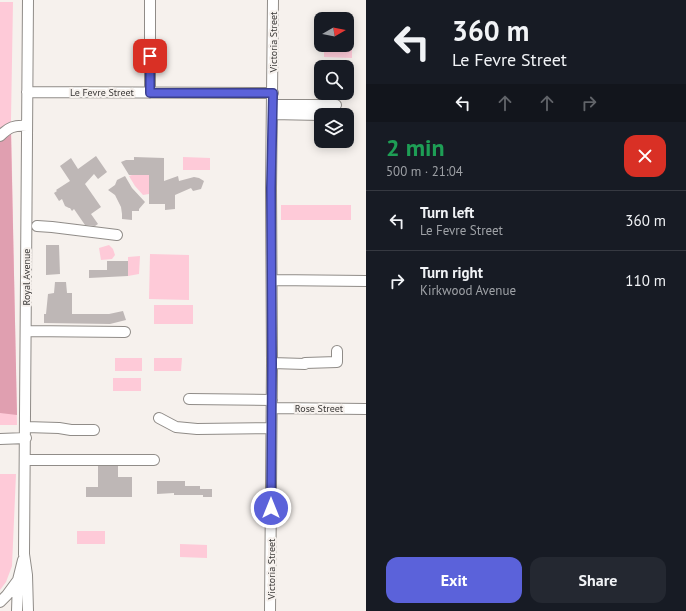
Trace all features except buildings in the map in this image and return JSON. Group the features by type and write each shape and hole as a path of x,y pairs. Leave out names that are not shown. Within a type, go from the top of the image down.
{"street":[{"name":"Royal Avenue","path":"28,0 24,554 27,575 28,611"},
{"path":"150,0 150,93"},
{"name":"Victoria Street","path":"270,611 273,0"},
{"name":"Le Fevre Street","path":"27,92 273,93"},
{"path":"272,110 336,105"},
{"path":"272,110 314,114"},
{"path":"0,136 6,130 16,125 27,126"},
{"path":"37,226 116,235"},
{"path":"272,280 366,280"},
{"path":"26,331 125,332"},
{"path":"272,363 305,364 337,362 337,351"},
{"name":"Rose Street","path":"189,399 366,409"},
{"path":"159,418 176,427 271,428"},
{"path":"26,427 94,430"},
{"path":"0,439 26,438"},
{"path":"25,460 154,460"},
{"name":"Royal Avenue","path":"17,611 18,580 24,554"},
{"path":"0,602 18,580"}],"shaded area":[{"path":"0,2 13,2 11,119 17,425 0,425"},
{"path":"324,52 352,52 352,58 324,57"},
{"path":"11,134 17,415 0,413 0,141"},
{"path":"183,157 210,158 210,170 183,170"},
{"path":"149,175 149,194 143,195 129,176"},
{"path":"281,205 351,205 351,220 281,220"},
{"path":"109,245 113,249 115,255 112,259 101,260 99,248"},
{"path":"150,254 189,255 189,300 149,299"},
{"path":"140,256 139,274 128,276 128,257"},
{"path":"154,305 193,305 193,324 154,324"},
{"path":"115,358 142,358 142,371 115,371"},
{"path":"154,358 182,358 181,371 154,371"},
{"path":"113,378 141,378 141,391 113,391"},
{"path":"0,474 16,474 12,566 6,582 0,590"},
{"path":"77,531 105,531 105,544 77,544"},
{"path":"180,544 207,545 207,558 180,557"}],"route":[{"path":"150,56 150,93 273,93 271,188 271,508"}]}
